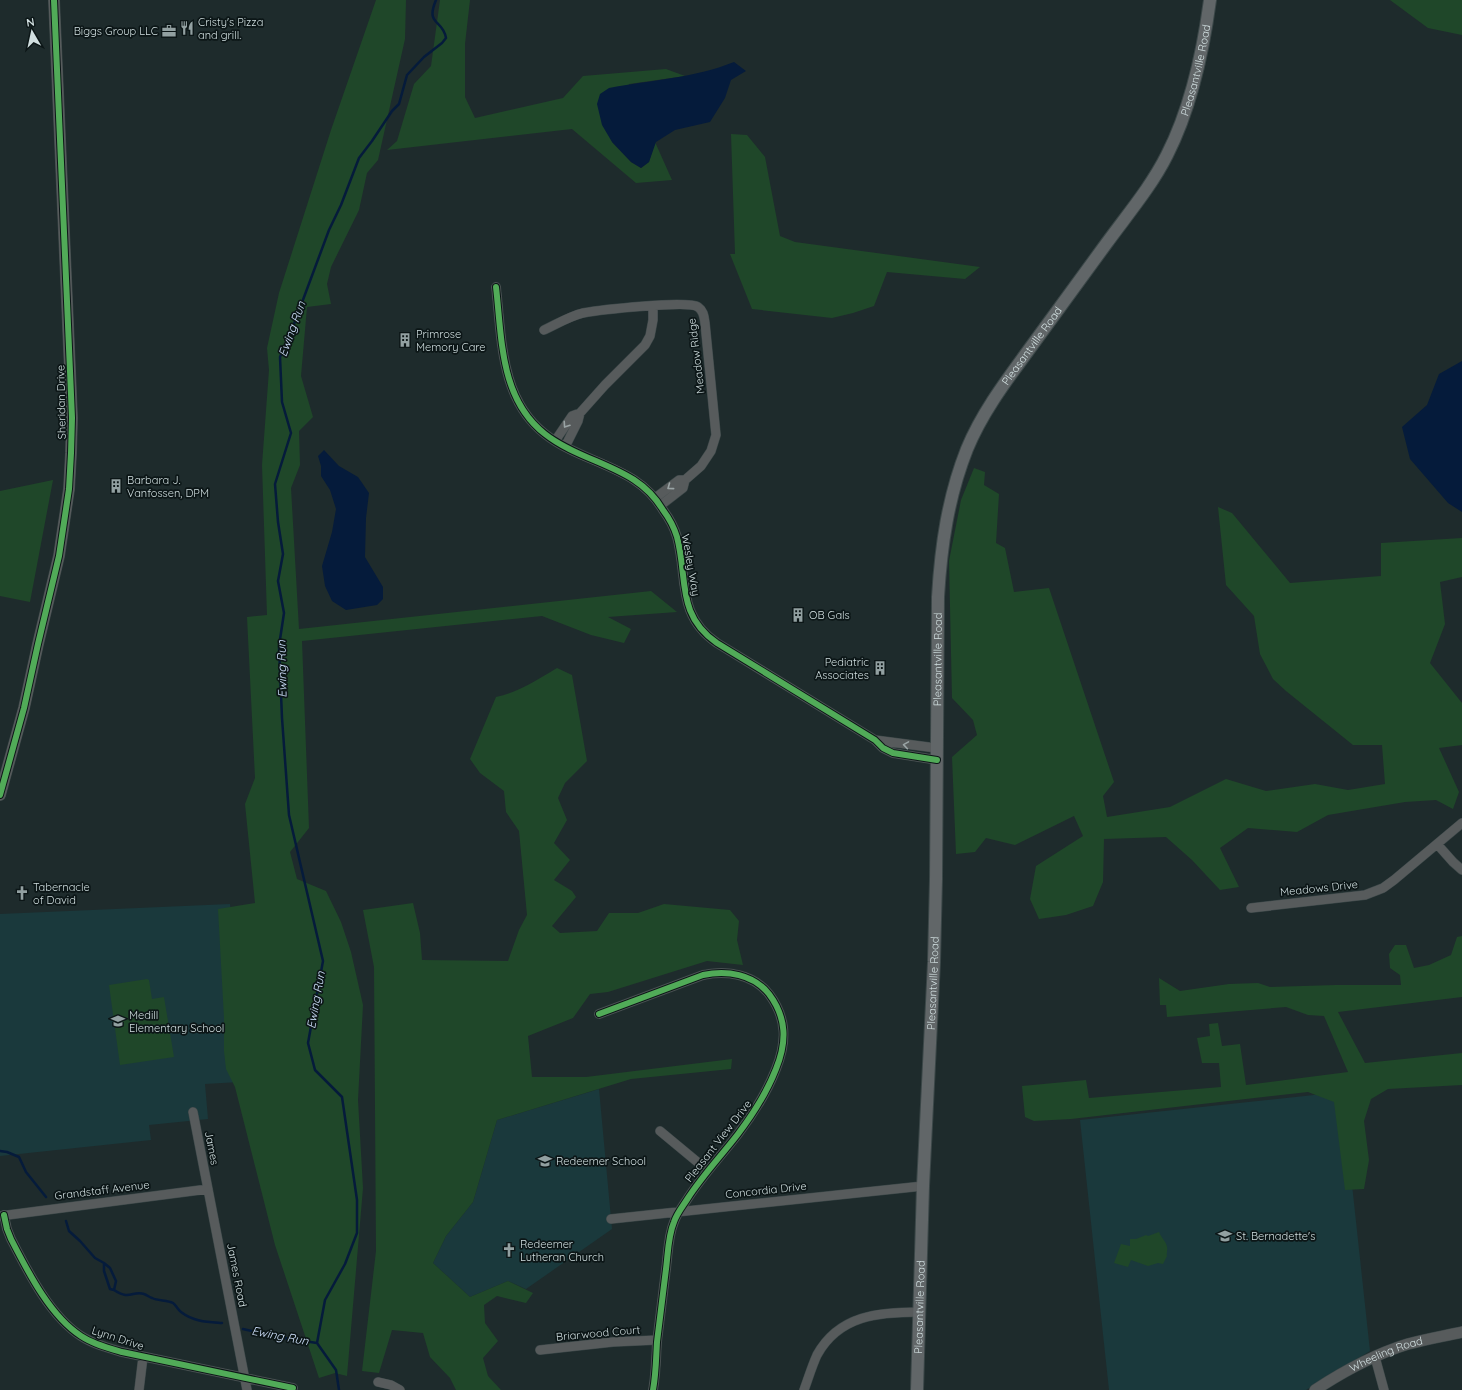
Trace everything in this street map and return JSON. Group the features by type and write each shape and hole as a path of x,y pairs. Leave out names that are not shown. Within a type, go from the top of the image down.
{"main road":[{"name":"Pleasantville Road","path":"917,1390 923,1186 934,954 938,605 940,562 947,516 960,469 974,434 989,406 1150,183 1166,157 1176,136 1188,102 1204,34 1210,0"}],"street":[{"name":"Sheridan Drive","path":"0,795 24,708 59,556 71,460 72,418 54,0"},
{"name":"Wesley Way","path":"496,287 504,352 511,386 524,413 544,434 565,447 622,472 641,484 658,501 668,516 676,536 686,600 694,620 704,633 717,643 875,740 883,748 892,753 936,754"},
{"name":"Meadow Ridge","path":"544,330 583,313 653,306 688,304 697,306 704,315 716,435 711,451 701,466 685,480 683,488 658,501"},
{"path":"555,441 572,416 580,413 605,385 645,345 650,336 653,320 653,306"},
{"path":"565,447 578,422 580,413"},
{"name":"Meadows Drive","path":"1251,908 1365,895 1374,892 1394,880 1462,823"},
{"path":"1437,844 1452,862 1462,870"},
{"name":"Pleasant View Drive","path":"599,1014 703,975 715,972 727,972 749,979 768,993 775,1002 780,1013 784,1036 779,1060 771,1082 760,1104 707,1170 678,1213 672,1229 657,1340 653,1390"},
{"name":"James","path":"193,1112 208,1189"},
{"path":"660,1131 707,1170"},
{"name":"Concordia Drive","path":"611,1219 923,1186"},
{"name":"Grandstaff Avenue","path":"2,1215 208,1189"},
{"name":"James Road","path":"208,1189 248,1390"},
{"name":"Lynn Drive","path":"2,1215 18,1253 48,1302 62,1320 82,1337 122,1352 293,1388"},
{"path":"804,1390 818,1355 825,1344 844,1327 864,1317 877,1314 920,1312"},
{"name":"Wheeling Road","path":"1315,1390 1343,1372 1408,1344 1462,1332"},
{"name":"Briarwood Court","path":"540,1350 610,1342 657,1340"},
{"path":"139,1390 143,1357"},
{"path":"1376,1357 1384,1390"},
{"path":"378,1382 391,1385 400,1390"}],"shaded area":[{"name":"Medill Elementary School","path":"230,904 241,999 257,1081 205,1084 208,1119 149,1125 151,1140 0,1156 0,914"},
{"name":"Redeemer School","path":"599,1089 612,1229 526,1289 508,1281 470,1297 433,1263 446,1236 473,1202 497,1120"},
{"name":"St. Bernadette's","path":"1342,1092 1370,1351 1306,1390 1109,1390 1080,1120"}],"green space":[{"path":"376,0 406,0 405,39 378,160 367,173 359,210 331,267 327,284 331,304 307,307 301,376 313,417 299,431 300,465 291,488 299,629 651,591 677,612 608,617 631,629 624,643 591,635 542,616 302,641 309,828 290,852 297,879 326,891 341,922 351,952 363,1005 358,1100 363,1188 347,1376 335,1373 319,1378 275,1245 235,1087 226,1069 218,909 255,903 245,804 255,778 247,617 267,615 262,465 269,370 267,348 279,293 331,130"},
{"path":"440,0 470,0 465,44 465,97 475,118 563,98 583,76 666,69 685,76 629,84 612,142 631,162 641,168 649,162 655,142 672,180 636,183 572,129 387,150 397,141 414,84 431,66"},
{"path":"1390,0 1462,0 1462,35 1428,28"},
{"path":"731,134 747,135 765,157 780,236 795,242 980,267 965,279 887,272 874,306 832,318 752,309 730,254 735,254"},
{"path":"974,468 985,472 984,485 999,494 996,543 1005,548 1014,592 1049,588 1114,782 1103,796 1107,817 1170,807 1226,779 1266,791 1315,784 1348,790 1385,784 1382,745 1353,745 1273,679 1260,654 1254,616 1226,585 1218,507 1232,513 1290,583 1381,576 1381,543 1462,538 1462,577 1440,582 1445,624 1430,663 1462,703 1462,745 1439,748 1459,792 1453,809 1436,800 1405,802 1328,815 1297,832 1248,828 1220,848 1239,887 1220,890 1192,860 1166,837 1104,839 1103,882 1093,906 1066,915 1039,919 1030,899 1036,866 1083,836 1074,816 1015,845 986,838 975,852 956,854 952,757 977,735 973,720 952,698 949,561 961,500"},
{"path":"53,480 30,602 0,596 0,491"},
{"path":"557,668 572,675 587,761 565,783 558,798 567,820 554,843 570,860 554,880 572,891 576,897 552,926 560,933 597,931 609,913 638,913 664,904 730,910 739,921 737,940 743,965 707,961 608,992 590,994 573,1018 528,1036 532,1077 586,1077 732,1059 731,1069 631,1079 497,1120 473,1202 446,1236 433,1263 470,1297 508,1281 533,1293 526,1303 497,1296 484,1305 485,1323 498,1341 483,1358 488,1376 501,1390 456,1390 450,1378 430,1357 423,1333 392,1330 379,1373 362,1371 376,1251 374,967 363,910 413,903 420,933 422,960 508,961 519,930 527,915 519,831 506,812 504,791 480,773 470,759 496,697 520,689"},
{"path":"1462,936 1462,997 1338,1012 1365,1063 1462,1053 1462,1085 1388,1089 1371,1099 1364,1121 1369,1160 1364,1189 1345,1190 1334,1102 1308,1092 1071,1119 1034,1121 1025,1117 1022,1086 1086,1080 1089,1098 1221,1087 1219,1063 1202,1063 1197,1038 1210,1036 1209,1024 1218,1023 1222,1046 1240,1044 1246,1085 1348,1072 1324,1016 1308,1015 1286,1007 1167,1017 1166,1005 1160,1005 1159,978 1180,991 1229,984 1258,983 1270,987 1401,985 1400,975 1390,968 1389,954 1395,945 1406,945 1414,968 1429,965 1451,955 1457,937"},
{"path":"147,979 149,980 152,999 164,997 174,1057 120,1065 109,985"},
{"path":"1159,1232 1167,1248 1167,1256 1163,1264 1158,1263 1148,1266 1131,1260 1128,1267 1114,1263 1121,1244 1130,1246 1130,1239 1136,1239"}],"water":[{"path":"734,62 746,71 731,80 725,98 710,122 675,130 656,142 649,162 641,168 631,162 612,142 602,125 597,104 600,94 609,88 704,72"},
{"path":"1462,361 1462,512 1448,503 1410,459 1402,427 1427,405 1439,374"},
{"path":"324,450 339,466 358,477 369,493 366,518 365,557 383,587 383,599 377,605 346,610 332,601 325,586 322,566 332,532 336,509 330,490 321,476 321,466 318,456"}],"waterway":[{"name":"Ewing Run","path":"339,1390 336,1370 317,1343 325,1300 345,1264 357,1233 357,1200 342,1097 315,1070 308,1043 323,961 289,815 282,718 279,646 284,613 278,581 283,554 278,522 275,484 291,433 282,402 280,357 329,230 341,205 359,158 392,111 399,104 407,75 424,57 446,38 442,28 436,22 432,14 436,0"},
{"name":"Ewing Run","path":"0,1151 19,1157 26,1172 46,1197"},
{"name":"Ewing Run","path":"66,1221 69,1231 95,1258 110,1268 116,1281 114,1290 124,1295 137,1293 145,1294 154,1299 171,1302 181,1312 191,1318 201,1321 222,1323"},
{"path":"104,1263 104,1271 110,1289 114,1290"},
{"name":"Ewing Run","path":"243,1329 277,1337 317,1343"}],"cycle path":[{"path":"0,795 24,708 59,556 69,489 72,418 54,0"},
{"path":"496,287 502,347 511,386 519,404 530,420 545,434 570,449 606,465 634,480 657,501 676,533 689,608 695,620 704,632 717,643 875,740 883,748 893,753 937,760"},
{"path":"599,1014 703,975 721,973 739,975 763,987 775,1003 782,1021 783,1040 780,1059 764,1094 744,1126 706,1173 678,1213 672,1227 668,1245 653,1390"},
{"path":"4,1215 11,1239 32,1279 59,1317 86,1339 101,1346 122,1352 293,1388"}],"place":[{"name":"Cristy's Pizza and grill.","path":"187,28"},
{"name":"Biggs Group LLC","path":"169,31"},
{"name":"Primrose Memory Care","path":"405,340"},
{"name":"Barbara J. Vanfossen, DPM","path":"116,486"},
{"name":"OB Gals","path":"798,615"},
{"name":"Pediatric Associates","path":"880,668"},
{"name":"Tabernacle of David","path":"22,893"},
{"name":"Medill Elementary School","path":"118,1021"},
{"name":"Redeemer School","path":"545,1161"},
{"name":"St. Bernadette's","path":"1225,1236"},
{"name":"Redeemer Lutheran Church","path":"509,1250"}]}
